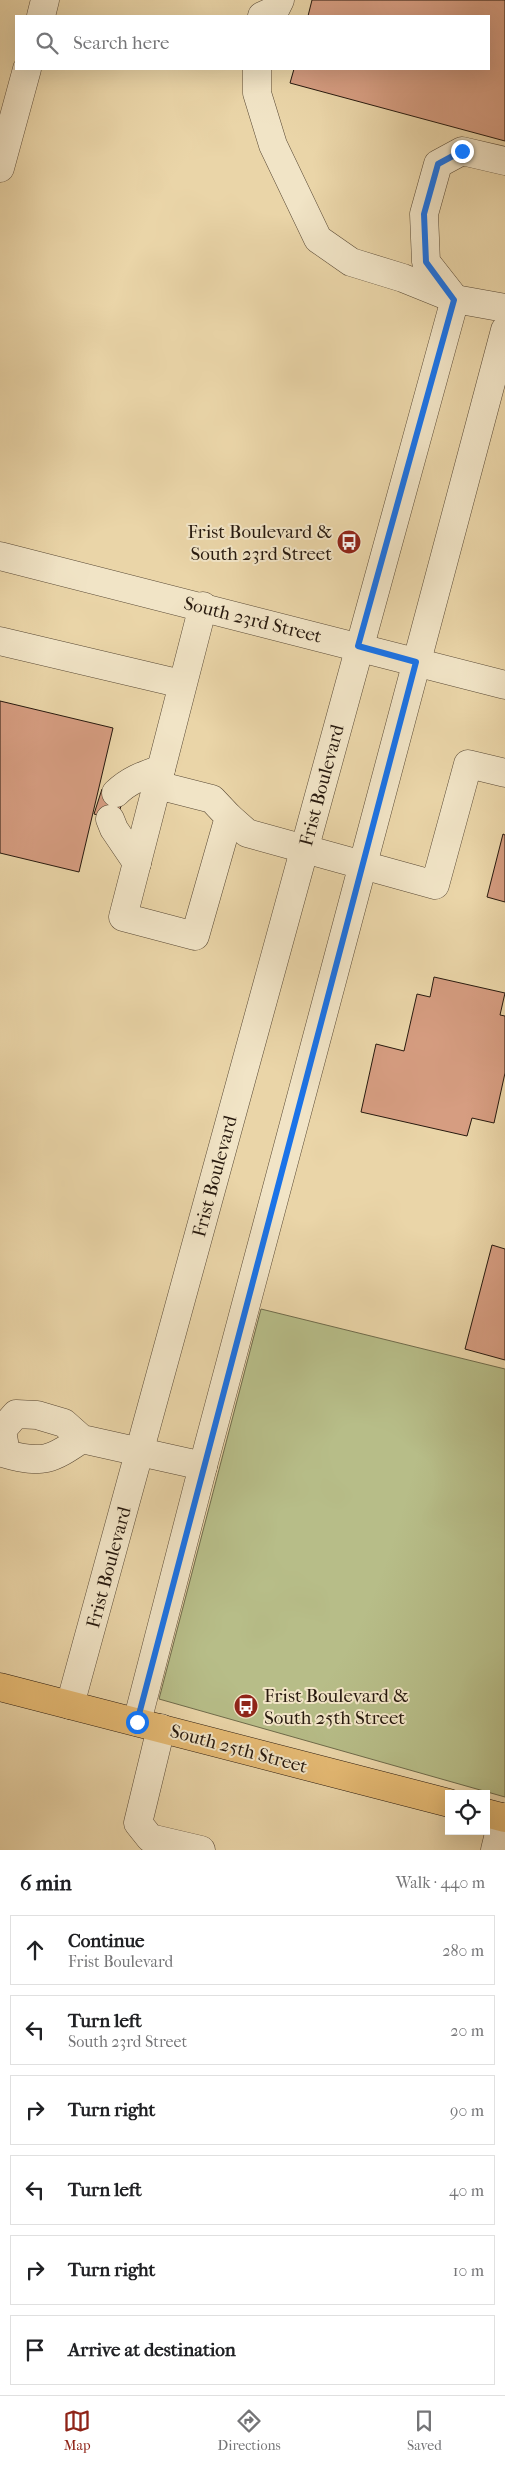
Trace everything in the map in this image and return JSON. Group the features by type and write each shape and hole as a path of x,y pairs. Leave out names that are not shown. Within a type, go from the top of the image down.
{"main road":[{"name":"South 25th Street","path":"0,1687 445,1802"}],"street":[{"path":"41,15 45,0"},
{"path":"256,0 256,15"},
{"path":"264,15 275,10 280,0"},
{"path":"0,168 6,126 27,70"},
{"path":"257,70 257,93 273,145 318,239 351,262 403,278 454,300 505,308"},
{"path":"454,300 426,262 424,214 438,164 462,151 505,161"},
{"name":"Frist Boulevard","path":"70,1705 454,300"},
{"path":"201,1850 150,1838 138,1823 149,1725 203,1466 505,330"},
{"name":"South 23rd Street","path":"0,556 203,606 505,685"},
{"path":"203,606 123,918 194,936 229,817"},
{"path":"0,641 182,684"},
{"path":"116,792 139,777 159,777 212,799 247,833 436,885 468,764 505,773"},
{"path":"110,819 114,829 137,863"},
{"path":"82,1439 203,1466"},
{"path":"495,1850 498,1816"}],"green space":[{"path":"261,1309 505,1369 505,1797 490,1793 490,1790 480,1790 159,1699"}],"building":[{"path":"312,0 505,0 505,141 290,83 294,70 490,70 490,15 308,15"},
{"path":"0,701 113,728 79,872 0,853"},
{"path":"102,789 124,795 117,820 94,814"},
{"path":"503,834 505,835 505,902 487,897"},
{"path":"434,977 505,993 500,1015 505,1016 505,1073 494,1123 472,1118 467,1136 361,1112 376,1044 404,1051 417,994 430,997"},
{"path":"492,1245 505,1249 505,1360 465,1349"}],"place":[{"name":"Frist Boulevard & South 23rd Street","path":"349,542"},
{"name":"Frist Boulevard & South 25th Street","path":"246,1706"}],"route":[{"path":"137,1722 416,662 358,646 454,300 426,262 424,214 438,164 462,151"}]}
